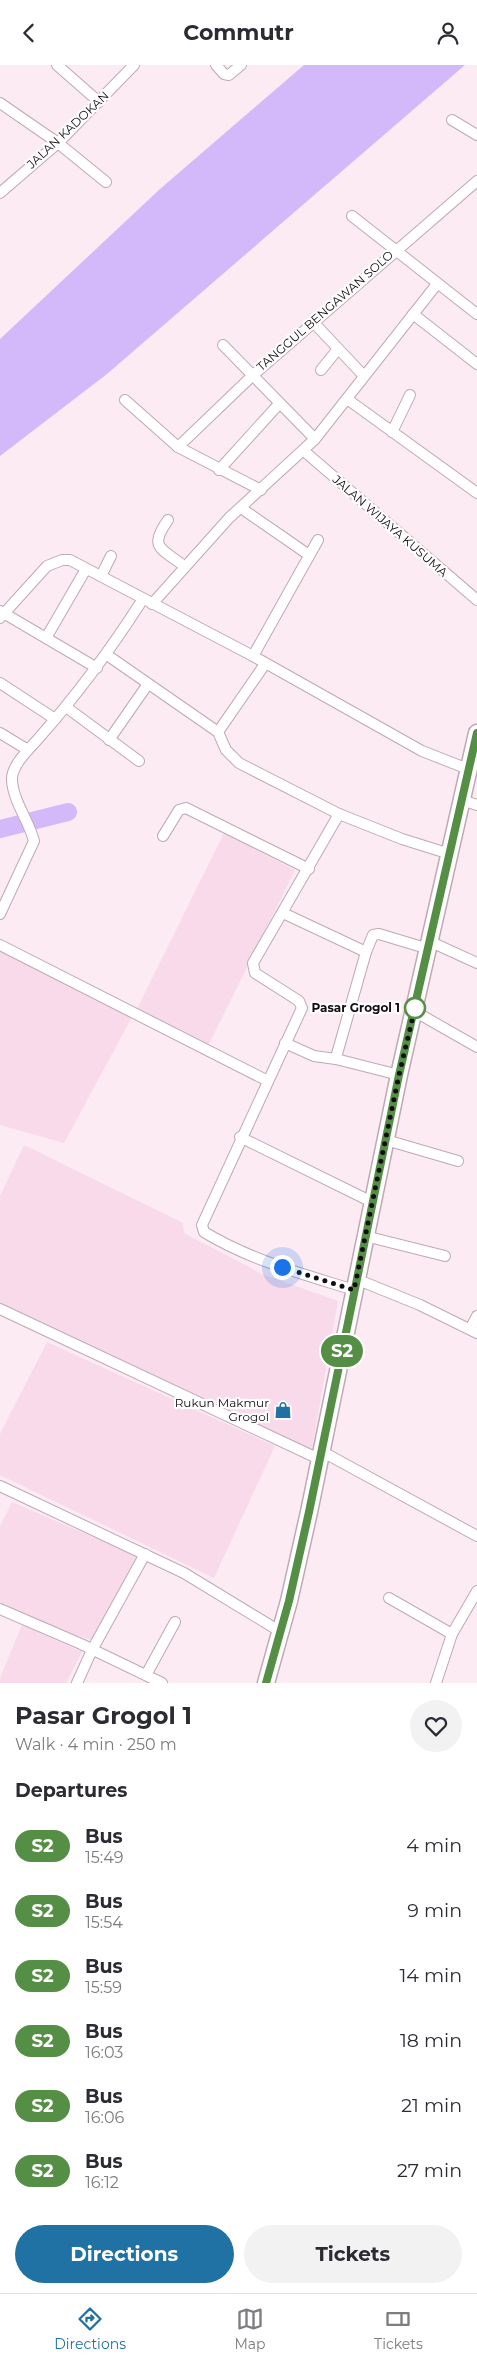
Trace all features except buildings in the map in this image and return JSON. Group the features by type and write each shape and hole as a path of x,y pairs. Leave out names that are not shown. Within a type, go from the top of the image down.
{"main road":[{"path":"266,1683 280,1632 320,1455 399,1075 450,854 469,802 468,769 477,733"}],"street":[{"path":"57,65 99,102"},
{"name":"JALAN KADOKAN","path":"0,193 58,143 134,65"},
{"path":"216,65 224,74 229,75 241,65"},
{"path":"0,103 58,143 106,182"},
{"path":"452,120 477,135"},
{"name":"TANGGUL BENGAWAN SOLO","path":"178,447 252,376 394,251 445,211 477,181"},
{"path":"352,217 477,314"},
{"path":"0,914 33,846 32,835 14,788 12,779 14,770 28,750 66,707 148,602 241,508 315,439 363,375 437,284"},
{"path":"413,314 477,363"},
{"path":"314,323 363,375"},
{"path":"223,345 315,439"},
{"path":"321,370 338,349"},
{"path":"392,432 410,395"},
{"path":"346,399 477,493"},
{"path":"125,400 178,447 261,490"},
{"path":"219,469 279,404"},
{"name":"JALAN WIJAYA KUSUMA","path":"304,451 477,600"},
{"path":"241,508 309,555"},
{"path":"168,520 157,535 157,542 159,547 184,566"},
{"path":"253,657 318,540"},
{"path":"101,576 112,556"},
{"path":"97,668 1,614 47,566 55,561 70,560 253,657 422,751 468,769"},
{"path":"46,638 86,569"},
{"path":"107,655 220,736 230,756 240,763 339,814 402,839 450,854"},
{"path":"220,736 265,664"},
{"path":"0,683 55,719"},
{"path":"109,740 148,684"},
{"path":"66,707 139,761"},
{"path":"0,733 28,750"},
{"path":"163,836 179,810 186,807 309,869"},
{"path":"339,814 309,869 253,963 253,969 256,973 299,1001 302,1005 268,1081 240,1137 208,1209 202,1229 242,1251 274,1264 355,1284 420,1305 473,1331 477,1316"},
{"path":"283,913 366,952"},
{"path":"336,1059 366,952 375,933 430,946 477,963"},
{"path":"0,945 268,1081"},
{"path":"414,1011 477,1047"},
{"path":"285,1043 314,1056 336,1059 399,1075"},
{"path":"240,1137 372,1202"},
{"path":"386,1140 458,1161"},
{"path":"366,1235 445,1256"},
{"path":"0,1309 320,1455 477,1536"},
{"path":"0,1486 184,1573 280,1632"},
{"path":"77,1683 92,1650 146,1554"},
{"path":"436,1683 452,1634 477,1591"},
{"path":"389,1597 452,1634"},
{"path":"0,1609 162,1683"},
{"path":"146,1675 174,1622"}],"shaded area":[{"path":"304,65 465,65 107,374 0,456 0,339 160,189"},
{"path":"224,833 295,870 206,1050 135,1013"},
{"path":"0,949 133,1015 64,1143 0,1125"},
{"path":"24,1145 183,1223 184,1233 262,1274 338,1301 311,1453 196,1395 0,1303 0,1196"},
{"path":"47,1342 275,1446 214,1578 0,1475 0,1434"},
{"path":"12,1502 137,1556 92,1640 58,1630 0,1605 0,1526"},
{"path":"22,1625 82,1652 66,1683 0,1683 0,1678"}],"waterway":[{"path":"0,829 68,812"}],"bus line":[{"name":"S2","path":"266,1683 289,1601 309,1512 399,1075 431,942 477,733"}],"place":[{"name":"Pasar Grogol 1","path":"415,1008"},
{"name":"Rukun Makmur Grogol","path":"283,1410"}],"route":[{"path":"282,1267 354,1290 415,1008"}]}
